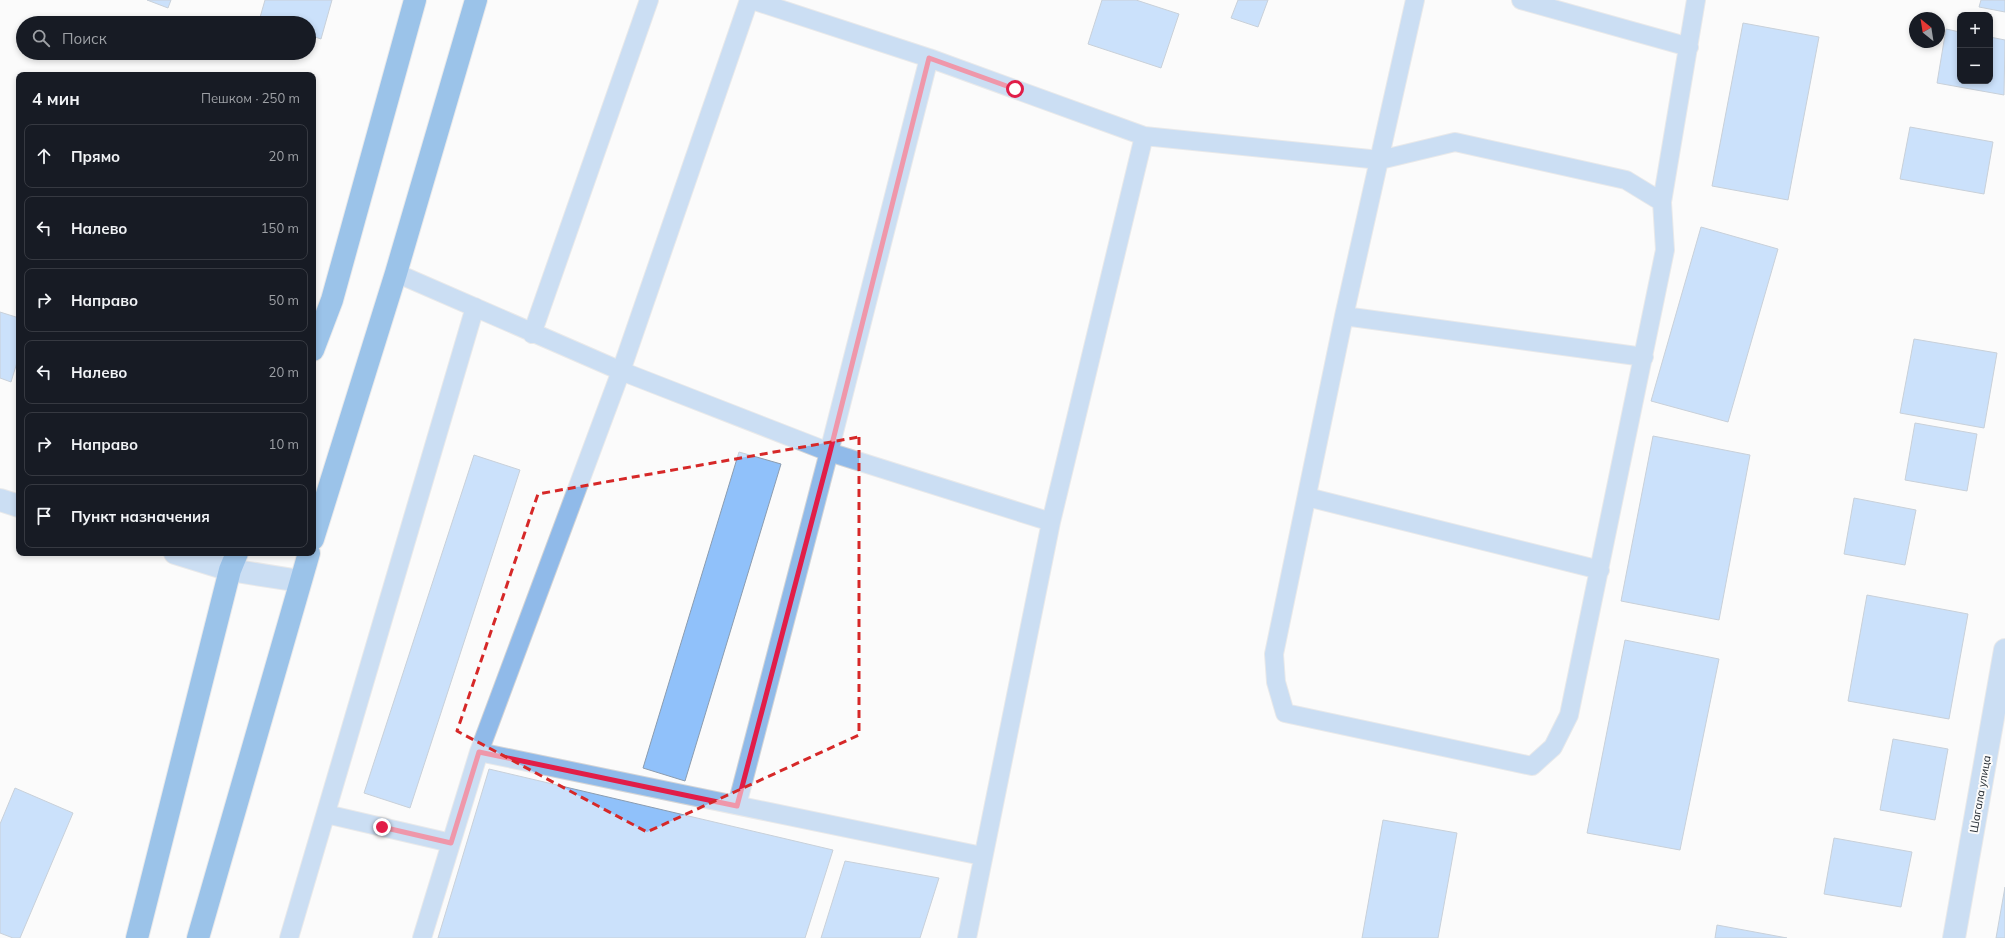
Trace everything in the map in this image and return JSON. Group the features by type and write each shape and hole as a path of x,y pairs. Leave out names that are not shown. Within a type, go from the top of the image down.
{"main road":[{"path":"316,342 332,300 415,0"},
{"path":"316,529 396,273 476,0"},
{"path":"201,937 307,556"},
{"path":"137,938 234,561"}],"street":[{"path":"0,500 16,505"},
{"path":"197,556 234,561 300,581"},
{"name":"Шагала улица","path":"1954,938 2005,650"}],"lane":[{"path":"532,334 649,0"},
{"path":"422,938 479,752 621,371 749,0"},
{"path":"752,0 929,58 1144,136 1380,160 1455,142 1626,180 1662,202"},
{"path":"1415,0 1344,316 1274,654 1276,682 1285,713 1532,766 1553,746 1570,715 1665,250 1662,202 1690,47 1696,0"},
{"path":"1521,0 1690,47"},
{"path":"737,806 830,452 929,58"},
{"path":"967,938 982,856 1051,522 1144,136"},
{"path":"396,273 475,307 532,334 621,371 830,452 1051,522"},
{"path":"289,938 475,307"},
{"path":"1344,316 1644,357"},
{"path":"1307,497 1600,570"},
{"path":"479,752 982,856"},
{"path":"326,814 451,843"}],"highlighted area":[{"path":"859,437 859,735 647,832 457,731 538,494"}],"building":[{"path":"147,0 171,0 168,8"},
{"path":"265,0 332,0 321,39 316,37 316,16 260,16"},
{"path":"1102,0 1136,0 1179,14 1161,68 1088,44"},
{"path":"1238,0 1268,0 1258,27 1231,18"},
{"path":"1981,0 2005,0 2005,12 1979,7"},
{"path":"1743,23 1819,37 1788,200 1712,186"},
{"path":"1946,29 1957,31 1957,84 1993,84 1993,38 2005,40 2004,95 1937,83 1943,48 1945,48"},
{"path":"1910,127 1993,142 1984,194 1900,179"},
{"path":"1701,227 1778,249 1728,422 1651,401"},
{"path":"0,312 16,317 16,366 11,382 0,378"},
{"path":"1914,339 1997,353 1984,428 1900,413"},
{"path":"1915,423 1977,434 1967,491 1905,480"},
{"path":"1653,436 1750,455 1719,620 1621,601"},
{"path":"739,452 781,464 685,781 643,768"},
{"path":"474,455 520,470 410,808 364,793"},
{"path":"1854,498 1916,510 1905,565 1844,554"},
{"path":"1867,595 1968,614 1949,719 1848,701"},
{"path":"1625,640 1719,659 1680,850 1587,833"},
{"path":"1893,739 1948,749 1935,820 1880,810"},
{"path":"489,769 833,850 805,938 438,938"},
{"path":"15,788 73,813 20,938 13,938 0,933 0,824"},
{"path":"1383,820 1457,833 1438,938 1362,938"},
{"path":"1834,838 1912,852 1901,907 1824,894"},
{"path":"845,861 939,878 920,938 821,938"},
{"path":"2005,887 2005,938 1996,938"},
{"path":"1717,925 1787,938 1715,938"}],"route":[{"path":"382,827 451,843 479,752 737,806 830,452 929,58 1015,89"}]}
